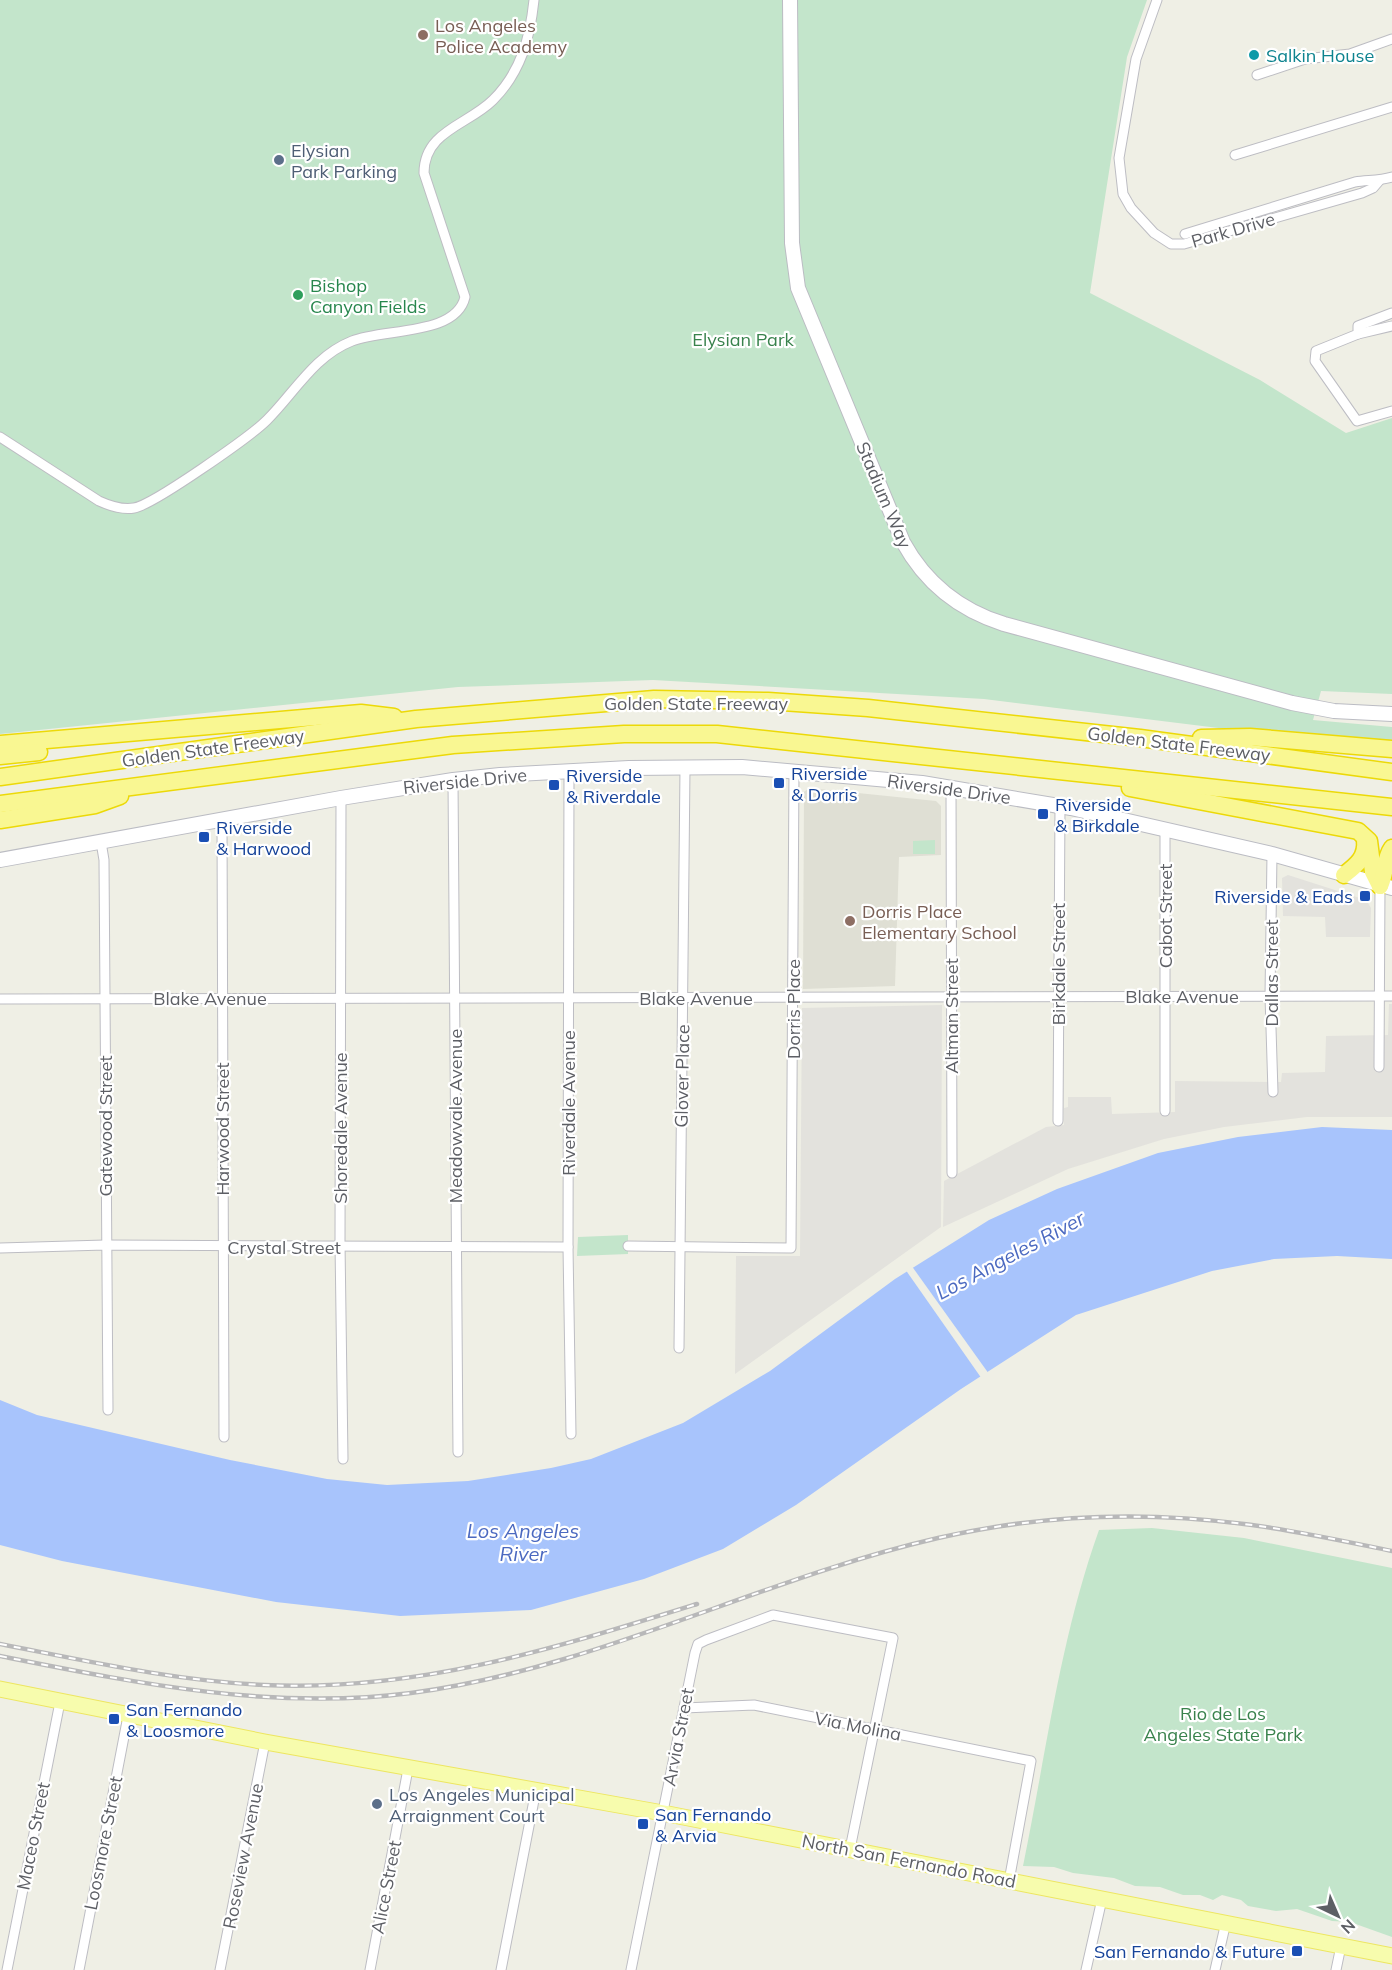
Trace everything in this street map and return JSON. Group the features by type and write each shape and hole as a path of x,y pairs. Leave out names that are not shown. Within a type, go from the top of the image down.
{"highway":[{"name":"Golden State Freeway","path":"0,777 416,720 654,699 768,701 868,708 1140,738 1392,772"},
{"path":"0,744 361,713 416,720"},
{"path":"0,756 110,743 152,732"},
{"name":"Golden State Freeway","path":"0,804 453,745 624,734 717,734 1392,807"},
{"path":"1140,738 1250,737 1392,749"},
{"path":"1029,767 1075,778 1350,828 1365,836 1372,849 1373,872 1386,887"},
{"path":"0,820 94,806 147,786"},
{"path":"1344,875 1364,855 1365,836"},
{"path":"1386,887 1387,856 1392,848"}],"main road":[{"name":"Stadium Way","path":"790,0 792,243 798,288 903,542 924,575 938,589 968,610 1004,624 1292,703 1335,711 1392,714"},
{"name":"Riverside Drive","path":"0,861 341,798 453,780 569,771 685,768 794,770 951,787 1060,807 1272,854 1386,887"},
{"name":"North San Fernando Road","path":"0,1689 128,1716 408,1769 663,1813 1392,1956"}],"street":[{"path":"0,437 99,501 118,507 133,508 145,505 264,423 325,355 354,340 428,326 453,317 463,305 465,297 424,173 424,162 428,148 443,134 491,101 504,87 527,45 534,0"},
{"name":"Park Drive","path":"1158,0 1136,59 1119,158 1123,194 1140,221 1154,233 1171,244 1184,244 1362,193 1379,181"},
{"path":"1257,75 1294,62 1350,54 1392,39"},
{"path":"1235,155 1392,107"},
{"path":"1185,234 1355,182 1371,179 1379,181 1392,177"},
{"path":"1358,334 1358,326 1392,313"},
{"path":"1392,326 1358,334 1316,351 1315,361 1357,421 1392,411"},
{"name":"Glover Place","path":"679,1348 685,768"},
{"name":"Dorris Place","path":"680,1247 791,1248 794,770"},
{"name":"Riverdale Avenue","path":"569,771 568,1247 571,1434"},
{"name":"Meadowvale Avenue","path":"453,780 458,1452"},
{"name":"Altman Street","path":"951,787 952,1173"},
{"name":"Shoredale Avenue","path":"341,798 339,998 343,1459"},
{"name":"Birkdale Street","path":"1058,1120 1060,807"},
{"name":"Harwood Street","path":"222,821 224,1437"},
{"name":"Cabot Street","path":"1165,829 1165,1111"},
{"name":"Gatewood Street","path":"101,842 104,860 108,1410"},
{"name":"Dallas Street","path":"1272,854 1270,996 1273,1092"},
{"path":"1379,1067 1386,887"},
{"name":"Blake Avenue","path":"0,999 1392,996"},
{"name":"Crystal Street","path":"0,1248 105,1245 568,1247"},
{"path":"628,1246 680,1247"},
{"name":"Arvia Street","path":"631,1970 698,1644 773,1615 893,1638 874,1729"},
{"name":"Maceo Street","path":"7,1970 60,1702"},
{"name":"Via Molina","path":"684,1708 754,1705 1031,1761 1009,1881"},
{"name":"Loosmore Street","path":"79,1970 128,1716"},
{"path":"850,1850 874,1729"},
{"name":"Roseview Avenue","path":"220,1970 266,1742"},
{"name":"Alice Street","path":"370,1970 408,1769"},
{"path":"501,1970 536,1790"},
{"path":"1086,1970 1102,1899"},
{"path":"1215,1970 1226,1922"},
{"path":"1336,1970 1341,1946"}],"shaded area":[{"name":"Dorris Place Elementary School","path":"809,788 936,801 941,806 941,855 899,857 895,986 803,989 804,792"},
{"path":"1288,875 1366,900 1371,908 1370,937 1326,937 1325,917 1283,916 1282,878"},
{"path":"1389,1004 1392,1004 1392,1117 1307,1117 1224,1127 1164,1139 1068,1169 943,1227 944,1181 1046,1127 1064,1125 1064,1108 1068,1107 1068,1097 1111,1097 1112,1114 1175,1112 1175,1081 1281,1082 1282,1073 1325,1072 1326,1036 1388,1035"},
{"path":"942,1005 941,1227 735,1374 736,1256 800,1256 802,1008"}],"green space":[{"name":"Elysian Park","path":"0,0 1147,0 1127,57 1090,293 1260,380 1346,433 1392,418 1392,694 1321,691 1313,720 1392,727 1392,741 1267,734 984,699 653,680 458,687 0,734"},
{"path":"935,840 935,854 913,854 913,841"},
{"path":"628,1235 628,1254 577,1256 578,1237"},
{"name":"Rio de Los Angeles State Park","path":"1152,1528 1244,1538 1392,1568 1392,1937 1350,1922 1332,1921 1297,1909 1276,1911 1248,1906 1241,1900 1222,1895 1213,1900 1200,1895 1183,1895 1160,1887 1135,1886 1114,1878 1073,1873 1054,1867 1023,1866 1064,1655 1085,1571 1099,1530"}],"water":[{"name":"Los Angeles River","path":"1322,1127 1392,1130 1392,1259 1337,1256 1274,1259 1212,1271 1076,1315 961,1389 796,1505 723,1549 644,1579 531,1610 400,1616 276,1602 62,1561 0,1545 0,1400 37,1415 230,1460 327,1479 387,1485 468,1481 551,1468 591,1459 683,1423 770,1371 895,1279 989,1220 1057,1189 1158,1153 1238,1137"}],"pier":[{"path":"911,1265 989,1374 982,1379 905,1269"}],"railway":[{"path":"0,1656 102,1676 204,1691 307,1699 359,1698 411,1693 479,1681 546,1664 872,1555 938,1538 1014,1524 1091,1518 1168,1517 1281,1529 1392,1551"},
{"path":"0,1644 131,1669 231,1683 321,1685 376,1682 484,1664 590,1637 697,1604"}],"place":[{"name":"Los Angeles Police Academy","path":"423,35"},
{"name":"Salkin House","path":"1254,55"},
{"name":"Elysian Park Parking","path":"279,160"},
{"name":"Bishop Canyon Fields","path":"298,295"},
{"name":"Riverside & Dorris","path":"779,783"},
{"name":"Riverside & Riverdale","path":"554,785"},
{"name":"Riverside & Birkdale","path":"1043,814"},
{"name":"Riverside & Harwood","path":"204,837"},
{"name":"Riverside & Eads","path":"1365,896"},
{"name":"Dorris Place Elementary School","path":"850,921"},
{"name":"San Fernando & Loosmore","path":"114,1719"},
{"name":"Los Angeles Municipal Arraignment Court","path":"377,1804"},
{"name":"San Fernando & Arvia","path":"643,1824"},
{"name":"San Fernando & Future","path":"1297,1951"}]}
